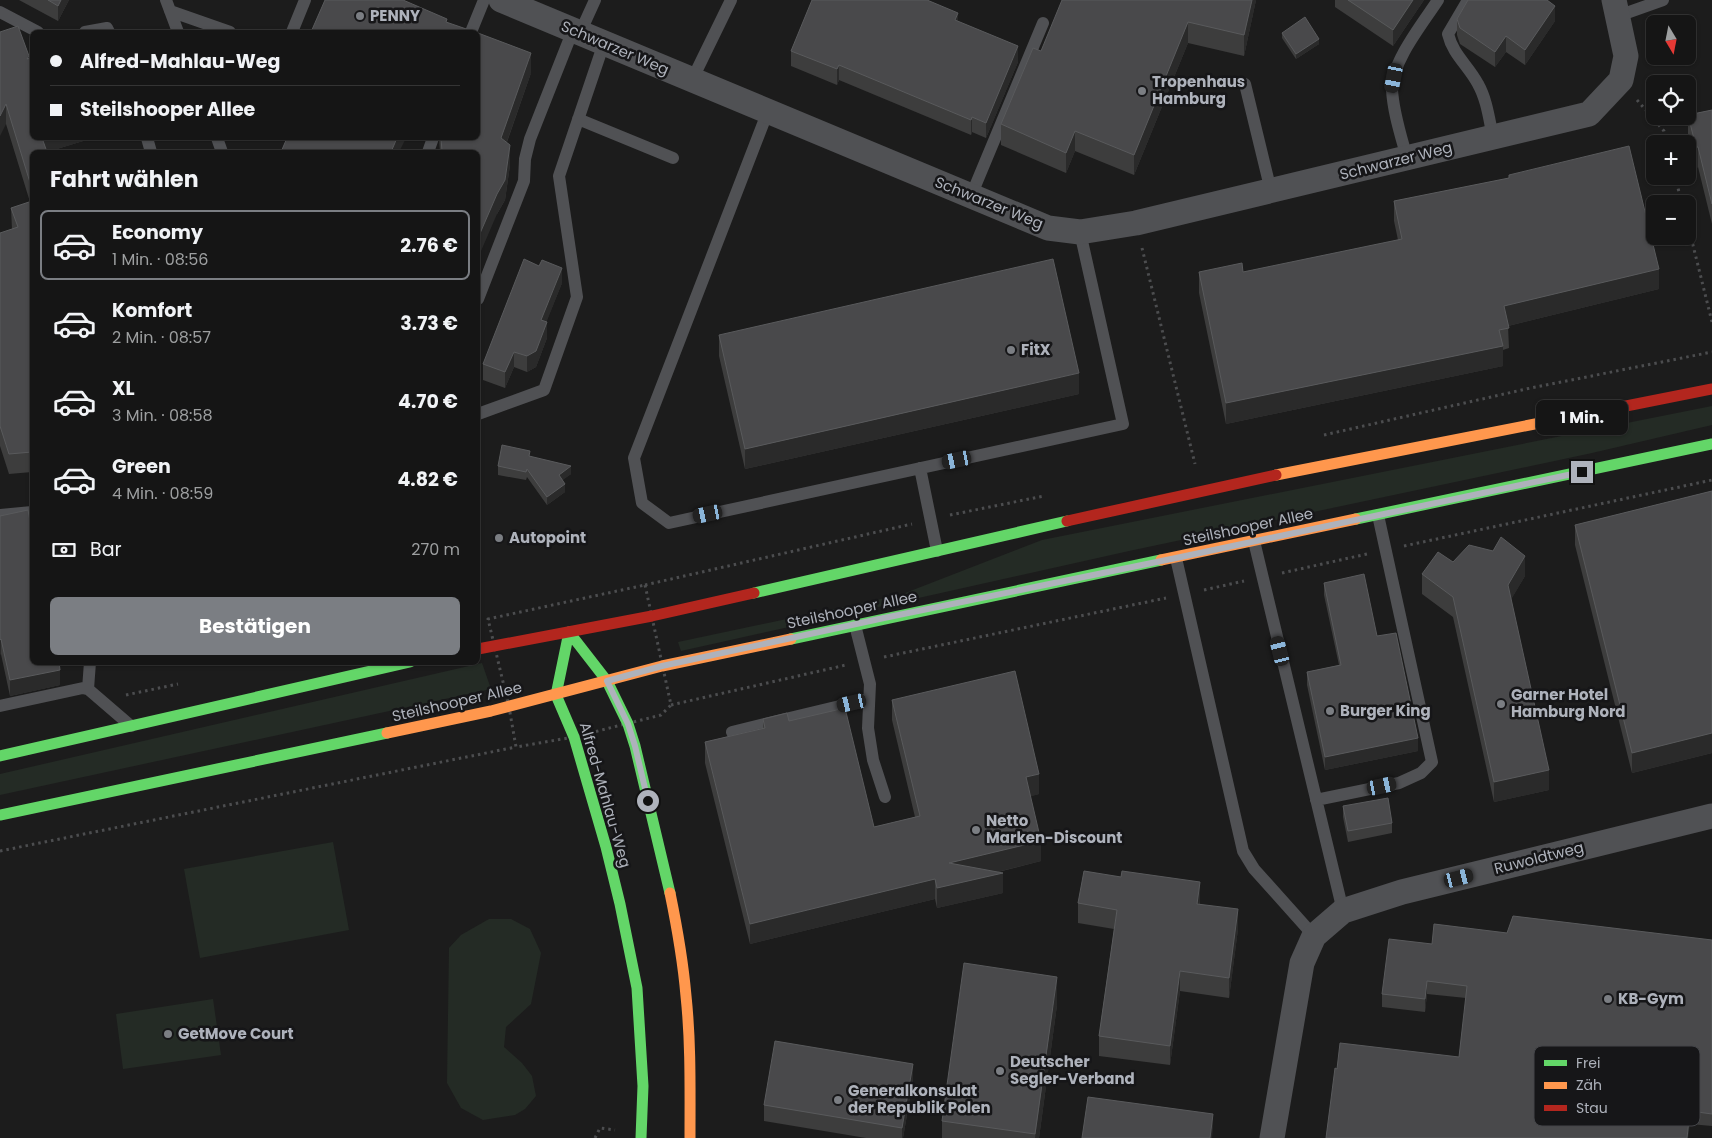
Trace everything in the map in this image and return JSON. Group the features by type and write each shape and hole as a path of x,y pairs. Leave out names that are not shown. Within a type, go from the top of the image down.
{"main road":[{"path":"480,649 652,616 1244,481 1712,389"},
{"name":"Steilshooper Allee","path":"0,815 481,713 662,666 1712,444"},
{"path":"568,632 607,681 628,724 635,746 674,910 684,975 691,1049 690,1138"},
{"path":"556,694 568,632"},
{"path":"1,753 131,726 349,669 385,665"},
{"name":"Alfred-Mahlau-Weg","path":"556,694 574,737 606,847 637,988 643,1086 641,1138"}],"street":[{"name":"Schwarzer Weg","path":"501,0 1048,228 1080,232 1136,223 1589,114 1621,80"},
{"path":"1616,8 1626,56 1621,80"},
{"name":"Ruwoldtweg","path":"1273,1138 1302,963 1314,936 1343,911 1402,892 1712,816"}],"lane":[{"path":"293,30 305,0"},
{"path":"472,30 484,0"},
{"path":"480,294 524,181 525,160 530,139 577,32 595,0"},
{"path":"692,80 731,0"},
{"path":"1407,158 1392,88 1396,68 1438,0"},
{"path":"1468,0 1448,34 1451,46 1477,81 1484,95 1493,137"},
{"path":"1616,8 1663,0"},
{"path":"168,6 177,30"},
{"path":"168,6 225,30"},
{"path":"0,12 34,30"},
{"path":"971,196 1042,23"},
{"path":"96,30 106,28 108,30"},
{"path":"480,413 544,390 577,297 559,176 604,43"},
{"path":"1245,84 1271,191"},
{"path":"768,112 634,458 642,503 669,523 1123,424 1080,232"},
{"path":"578,119 673,158"},
{"path":"920,468 937,551"},
{"path":"0,515 30,512"},
{"path":"1316,800 1399,783 1421,773 1432,762 1378,515"},
{"path":"1254,541 1343,911"},
{"path":"1176,558 1243,851 1254,869 1314,936"},
{"path":"856,625 870,684 868,728 873,760 885,797"},
{"path":"88,689 90,665"},
{"path":"0,706 83,688 88,689 131,726"},
{"path":"732,732 869,699"}],"path":[{"path":"1621,80 1664,131 1665,135"},
{"path":"1136,223 1195,464"},
{"path":"1693,245 1712,322"},
{"path":"100,700 184,683"},
{"path":"649,718 660,715 671,705 667,688"},
{"path":"513,733 516,747"},
{"path":"0,851 547,741"}],"shaded area":[{"path":"1712,406 1712,425 1592,453 1129,551 681,651 678,642 900,595 1042,540"},
{"path":"482,663 491,689 0,795 0,774 480,665"},
{"path":"333,842 349,930 200,958 184,869"},
{"path":"489,919 511,919 530,929 541,953 531,1004 506,1027 504,1047 522,1063 532,1076 536,1096 525,1109 515,1115 483,1120 461,1108 447,1083 449,948 461,935"},
{"name":"GetMove Court","path":"213,999 221,1055 123,1069 116,1014"}],"building":[{"path":"48,0 61,0 58,6"},
{"path":"325,0 403,0 447,19 446,22 469,30 312,30"},
{"path":"812,0 927,0 958,13 955,20 1018,46 986,123 972,117 971,120 839,65 837,69 791,51"},
{"path":"1062,0 1252,0 1244,35 1188,22 1134,155 1075,131 1066,153 1001,124 1033,48 1041,51"},
{"path":"1348,0 1413,0 1393,30"},
{"path":"1468,0 1547,0 1555,6 1525,50 1506,36 1495,52 1460,28 1457,19"},
{"path":"1305,17 1319,39 1296,54 1282,33"},
{"path":"18,26 29,56 27,59 30,58 30,140 43,140 46,150 30,150 30,182 6,104 0,116 0,32"},
{"path":"480,34 531,53 501,138 510,145 505,180 480,233 480,150 442,150 441,140 480,140"},
{"path":"1712,110 1712,204 1698,147 1696,147 1696,135 1693,135 1690,125 1696,125 1696,113"},
{"path":"286,140 396,140 392,150 282,150"},
{"path":"1629,146 1646,216 1646,245 1653,245 1659,269 1504,306 1509,328 1499,330 1503,346 1226,403 1199,272 1242,263 1243,272 1402,239 1394,201 1509,178 1509,175"},
{"path":"30,202 30,452 9,454 0,426 0,233 18,227 11,208"},
{"path":"524,259 539,266 542,260 562,268 541,320 547,322 536,351 527,356 514,352 505,372 483,364"},
{"path":"1053,259 1079,373 745,449 719,335"},
{"path":"502,445 530,451 529,456 571,466 559,475 565,484 547,497 527,469 526,472 498,466"},
{"path":"1712,491 1712,733 1632,753 1575,525"},
{"path":"28,510 30,522 30,665 59,665 60,670 10,680 0,640 0,516"},
{"name":"Garner Hotel Hamburg Nord","path":"1501,537 1525,556 1508,585 1549,770 1494,782 1453,597 1422,574 1438,552 1453,562 1469,545 1493,551"},
{"path":"1364,574 1377,636 1396,633 1418,738 1325,757 1307,672 1341,665 1324,583"},
{"path":"1015,671 1039,774 1026,777 1041,841 949,863 1003,873 937,888 935,879 750,924 705,742 765,728 763,719 787,713 789,721 845,708 874,827 920,816 892,700"},
{"path":"1388,798 1392,823 1348,831 1343,806"},
{"path":"1084,871 1121,877 1122,871 1200,882 1197,904 1238,909 1229,978 1180,971 1170,1046 1099,1036 1117,910 1078,903"},
{"path":"1513,916 1712,940 1712,1114 1700,1112 1700,1046 1534,1046 1534,1126 1688,1126 1687,1138 1326,1138 1340,1043 1459,1057 1467,986 1427,981 1425,999 1382,994 1389,939 1432,944 1434,924 1507,933"},
{"name":"Deutscher Segler-Verband","path":"964,963 1057,977 1035,1134 942,1121"},
{"name":"Generalkonsulat der Republik Polen","path":"775,1041 913,1064 902,1128 764,1105"},
{"path":"1088,1097 1213,1114 1210,1138 1082,1138"}],"traffic: fast":[{"path":"1356,519 1712,444"},
{"path":"754,593 1067,521"},
{"path":"791,639 1161,560"},
{"path":"569,632 607,681 628,724 670,893"},
{"path":"569,632 556,695 574,737 606,847 637,988 643,1086 641,1138"},
{"path":"0,756 397,665"},
{"path":"0,815 387,733"}],"traffic: slow":[{"path":"1276,475 1611,409"},
{"path":"1161,560 1356,519"},
{"path":"387,733 491,711 662,666 791,639"},
{"path":"670,893 685,983 688,1014 690,1138"}],"traffic: jam":[{"path":"1611,409 1712,389"},
{"path":"1067,521 1276,475"},
{"path":"480,649 652,616 754,593"}],"place":[{"name":"PENNY","path":"360,16"},
{"name":"Tropenhaus Hamburg","path":"1142,91"},
{"name":"FitX","path":"1011,350"},
{"name":"Autopoint","path":"499,538"},
{"name":"Garner Hotel Hamburg Nord","path":"1501,704"},
{"name":"Burger King","path":"1330,711"},
{"name":"Netto Marken-Discount","path":"976,830"},
{"name":"KB-Gym","path":"1608,999"},
{"name":"GetMove Court","path":"168,1034"},
{"name":"Deutscher Segler-Verband","path":"1000,1071"},
{"name":"Generalkonsulat der Republik Polen","path":"838,1100"}],"route":[{"path":"648,801 628,724 607,681 662,666 884,618 1582,472"}]}
